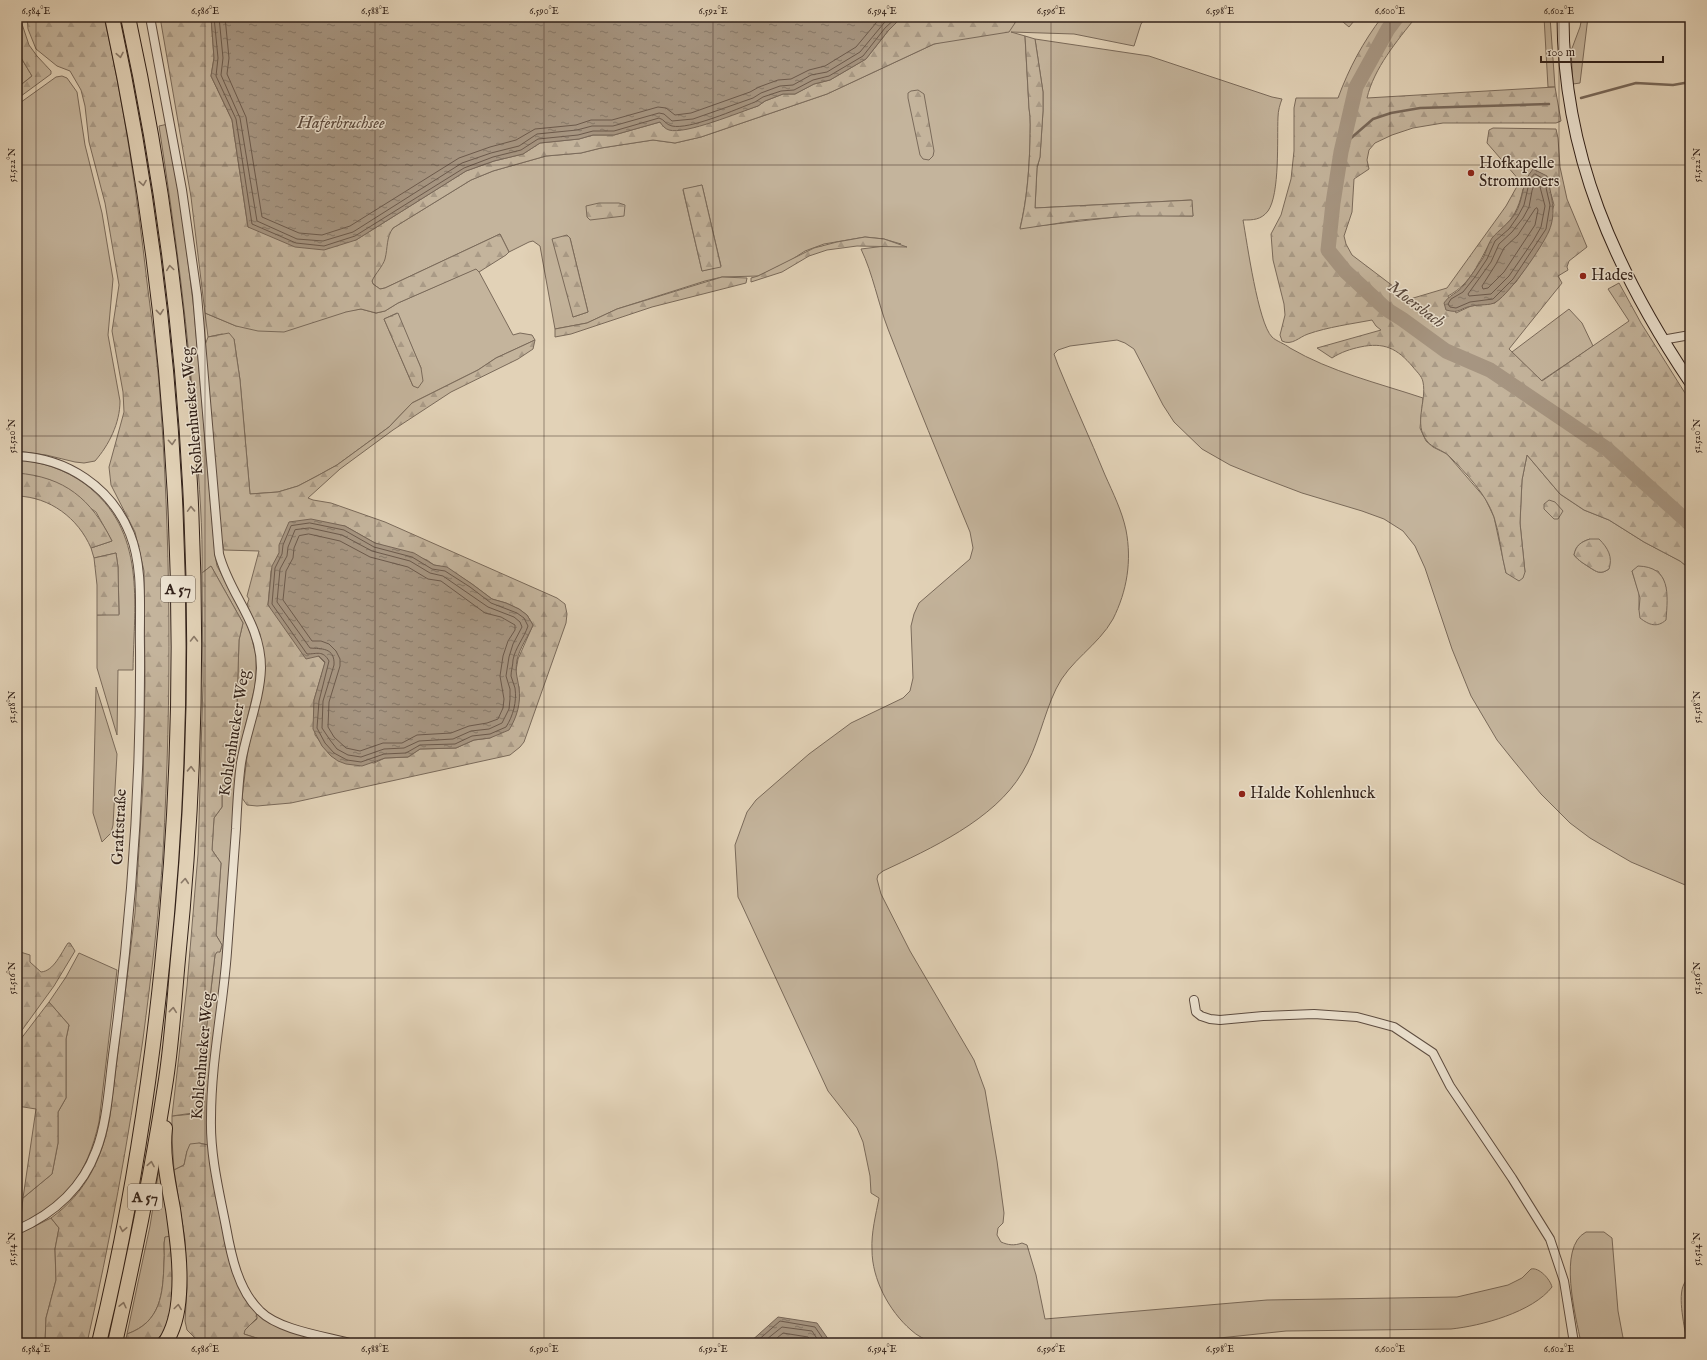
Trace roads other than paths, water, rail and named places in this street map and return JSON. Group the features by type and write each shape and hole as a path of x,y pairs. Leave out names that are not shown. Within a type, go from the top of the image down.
{"highway":[{"name":"A 57","path":"99,1343 136,1164 157,1019 172,853 176,781 178,680 178,583 175,493 158,289 134,132 112,17"},
{"name":"A 57","path":"115,1343 144,1203 166,1084 182,922 190,800 194,680 193,580 189,476 182,371 168,251 150,130 128,17"},
{"path":"164,1343 174,1327 180,1280 179,1248 164,1152 169,1049"}],"main road":[{"path":"1563,17 1565,70 1573,122 1580,152 1599,213 1613,247 1662,340 1690,382"}],"street":[{"name":"Kohlenhucker Weg","path":"150,17 182,190 197,295 219,554 228,578 250,619 258,643 261,669 257,695 244,746 239,780 227,955 211,1104 211,1137 216,1172 232,1254 244,1287 255,1306 266,1317 274,1321 293,1328 350,1343"},
{"path":"1662,340 1690,335"},
{"name":"Graftstraße","path":"17,456 30,456 57,463 80,474 103,492 121,515 131,537 138,562 140,663 137,779 129,904 115,1039 100,1141 91,1164 72,1192 51,1212 17,1230"},
{"path":"1194,1000 1196,1012 1201,1016 1220,1020 1263,1016 1314,1014 1357,1017 1394,1027 1433,1053 1450,1086 1512,1178 1550,1239 1564,1281 1574,1343"}],"water":[{"name":"Haferbruchsee","path":"211,17 906,17 900,19 888,31 866,59 830,80 814,84 795,94 783,94 765,101 758,106 713,122 687,129 677,131 669,130 660,122 614,135 593,135 579,139 540,143 523,154 494,161 466,171 356,240 324,250 295,247 248,227 232,120 211,76 214,58"},
{"path":"1533,169 1547,176 1552,197 1553,217 1549,231 1540,247 1526,269 1510,289 1496,302 1491,304 1475,305 1457,311 1446,310 1444,303 1464,285 1472,275 1483,258 1492,238 1515,214 1520,203 1526,180"},
{"path":"311,519 345,526 375,543 414,553 434,565 447,567 492,599 506,603 519,609 527,615 533,625 517,660 516,671 519,688 519,704 509,730 490,738 474,740 456,748 420,749 408,757 385,758 362,766 346,764 331,756 322,746 313,729 314,700 325,662 319,656 306,659 268,605 272,566 279,553 279,545 289,522"},
{"path":"778,1317 817,1323 831,1343 749,1343"}],"waterway":[{"name":"Moersbach","path":"1397,17 1388,29 1356,87 1341,152 1333,203 1328,250 1345,271 1386,309 1446,351 1490,370 1607,449 1690,524"},
{"path":"1581,98 1636,83 1673,85 1690,82"},
{"path":"1343,145 1373,119 1391,113 1420,108 1549,104"}],"place":[{"name":"Hofkapelle Strommoers","path":"1471,173"},
{"name":"Hades","path":"1583,276"},
{"name":"Halde Kohlenhuck","path":"1242,794"}]}
